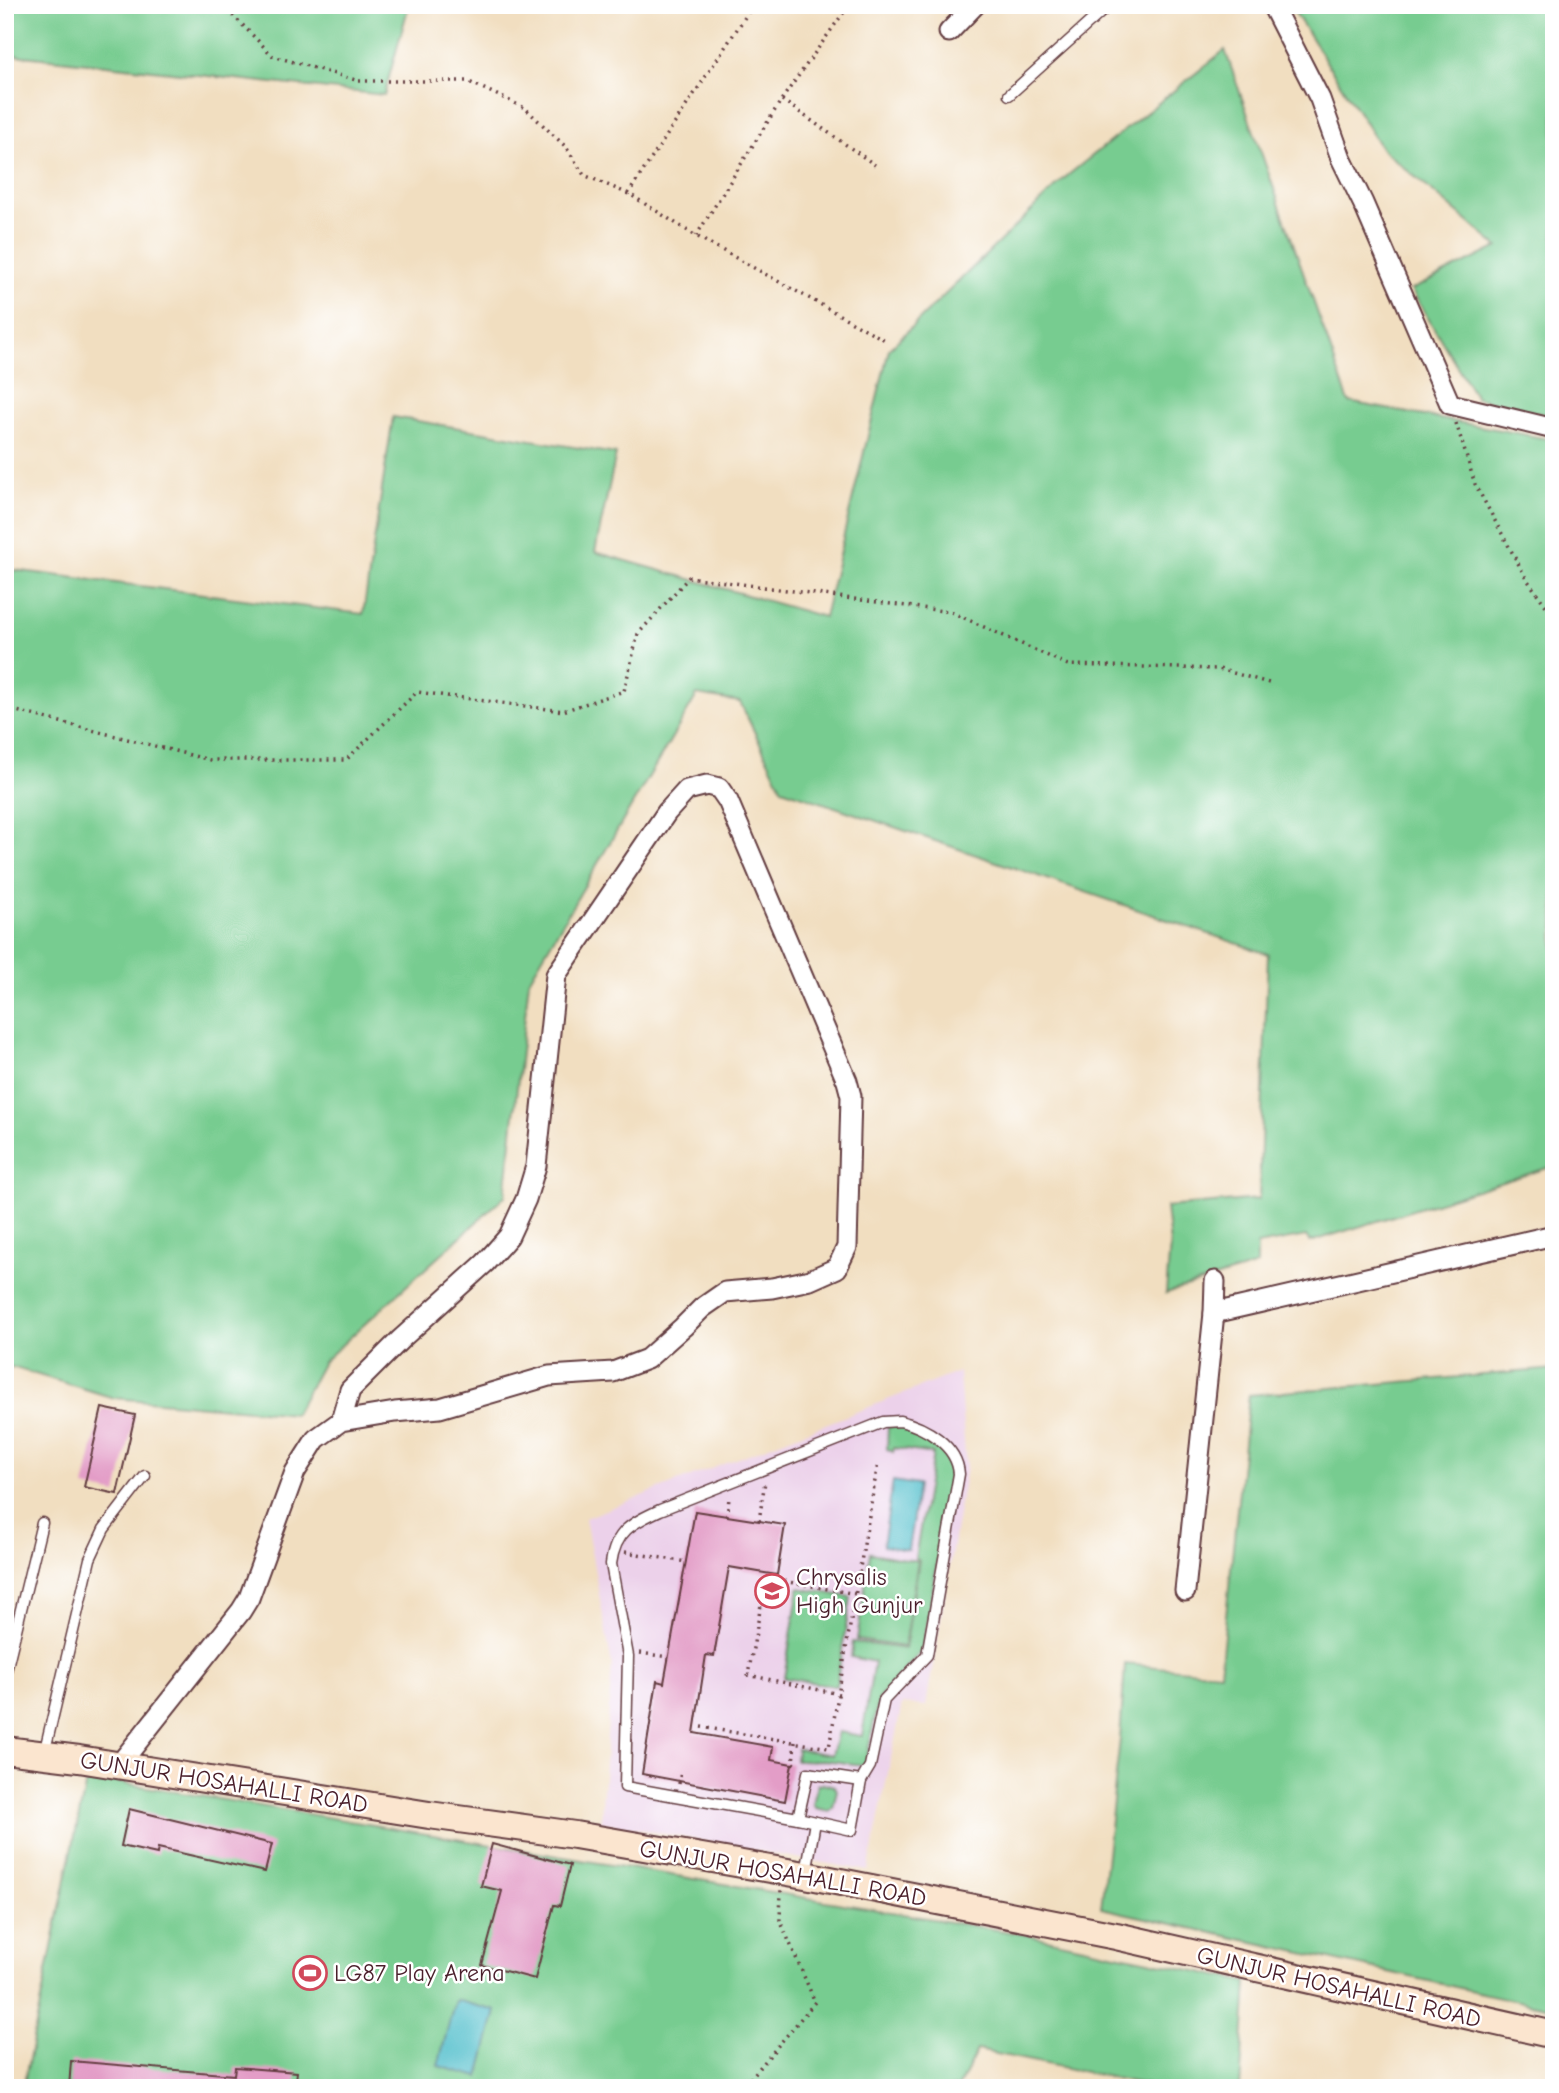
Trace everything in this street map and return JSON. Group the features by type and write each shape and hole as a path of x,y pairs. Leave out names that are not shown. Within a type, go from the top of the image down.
{"street":[{"path":"949,32 975,5"},
{"path":"1272,5 1320,99 1341,158 1450,404 1554,429"},
{"path":"119,1765 241,1611 295,1472 316,1439 341,1421 440,1408 548,1376 613,1371 647,1359 702,1308 725,1292 772,1288 810,1280 837,1268 847,1247 850,1096 847,1081 728,801 719,788 708,785 687,790 667,812 556,975 536,1167 526,1199 509,1236 485,1263 401,1339 350,1390 341,1421"},
{"path":"1214,1314 1554,1235"},
{"path":"1185,1591 1214,1314 1215,1281"},
{"name":"GUNJUR HOSAHALLI ROAD","path":"5,1750 575,1835 793,1873 1116,1936 1554,2035"}],"lane":[{"path":"1009,95 1109,5"},
{"path":"883,1422 915,1424 931,1433 955,1458 958,1468 927,1655 884,1700 870,1766 861,1781 852,1830 625,1787 627,1651 611,1564 613,1550 619,1537 636,1522 660,1510 883,1422"},
{"path":"44,1755 90,1559 104,1530 145,1476"},
{"path":"5,1675 42,1523"},
{"path":"799,1818 808,1773 861,1781"},
{"path":"793,1873 815,1822"}],"path":[{"path":"223,5 272,56 359,81 467,81 525,108 566,147 584,175 628,194 696,236 885,340"},
{"path":"628,194 753,5"},
{"path":"696,236 782,99 849,5"},
{"path":"782,99 875,165"},
{"path":"1450,404 1475,484 1526,578 1554,617"},
{"path":"5,708 209,760 346,760 417,692 563,711 624,691 638,634 689,577 951,612 1068,665 1219,669 1269,683"},
{"path":"701,1727 830,1748 878,1463"},
{"path":"759,1521 767,1468"},
{"path":"613,1550 687,1562"},
{"path":"839,1694 748,1675 766,1578 856,1594"},
{"path":"627,1651 669,1657"},
{"path":"795,1742 793,1763 808,1773"},
{"path":"740,2088 815,2002 780,1920 793,1873"}],"shaded area":[{"name":"Chrysalis High Gunjur","path":"959,1372 966,1467 926,1706 902,1704 868,1871 601,1822 612,1665 585,1518"}],"green space":[{"path":"5,5 409,5 384,95 5,54"},
{"path":"1290,5 1554,5 1554,417 1476,398 1411,290 1498,247 1382,149"},
{"path":"1225,50 1349,402 1554,440 1554,1166 1310,1242 1306,1236 1257,1245 1257,1265 1166,1293 1170,1244 1166,1207 1259,1199 1268,954 782,789 740,702 697,695 529,980 505,1196 323,1362 295,1414 114,1398 12,1367 5,1368 5,569 363,614 393,417 616,454 595,552 824,617 889,349 1067,176"},
{"path":"1554,1369 1554,2009 1101,1908 1120,1739 1125,1664 1220,1673 1249,1395"},
{"path":"888,1426 905,1428 924,1435 940,1449 952,1466 922,1651 879,1698 866,1761 862,1765 824,1760 796,1761 797,1749 832,1755 838,1732 862,1736 874,1662 851,1657 853,1642 905,1649 919,1560 915,1558 933,1454 894,1448 893,1452 887,1449"},
{"path":"870,1553 918,1561 904,1647 857,1640"},
{"path":"799,1588 851,1597 836,1686 784,1678"},
{"path":"87,1777 1028,1935 1247,1982 1240,2088 1163,2088 977,2050 958,2088 23,2088"},
{"path":"822,1783 834,1786 837,1790 833,1808 829,1811 813,1805 817,1785"}],"water":[{"path":"893,1481 918,1485 908,1550 883,1546"},
{"path":"455,2000 496,2011 479,2077 438,2066"}],"building":[{"path":"102,1408 135,1415 117,1494 84,1487"},
{"path":"695,1511 785,1525 777,1575 729,1567 714,1656 706,1655 694,1733 773,1747 771,1760 792,1764 785,1801 642,1774 657,1681 664,1683"},
{"path":"129,1809 272,1844 265,1872 158,1848 157,1854 121,1846"},
{"path":"492,1844 570,1865 560,1906 554,1905 535,1979 482,1965 502,1891 481,1886"},
{"path":"71,2061 234,2075 235,2067 297,2072 295,2088 69,2088"}],"place":[{"name":"Chrysalis High Gunjur","path":"772,1591"},
{"name":"LG87 Play Arena","path":"310,1973"}]}
